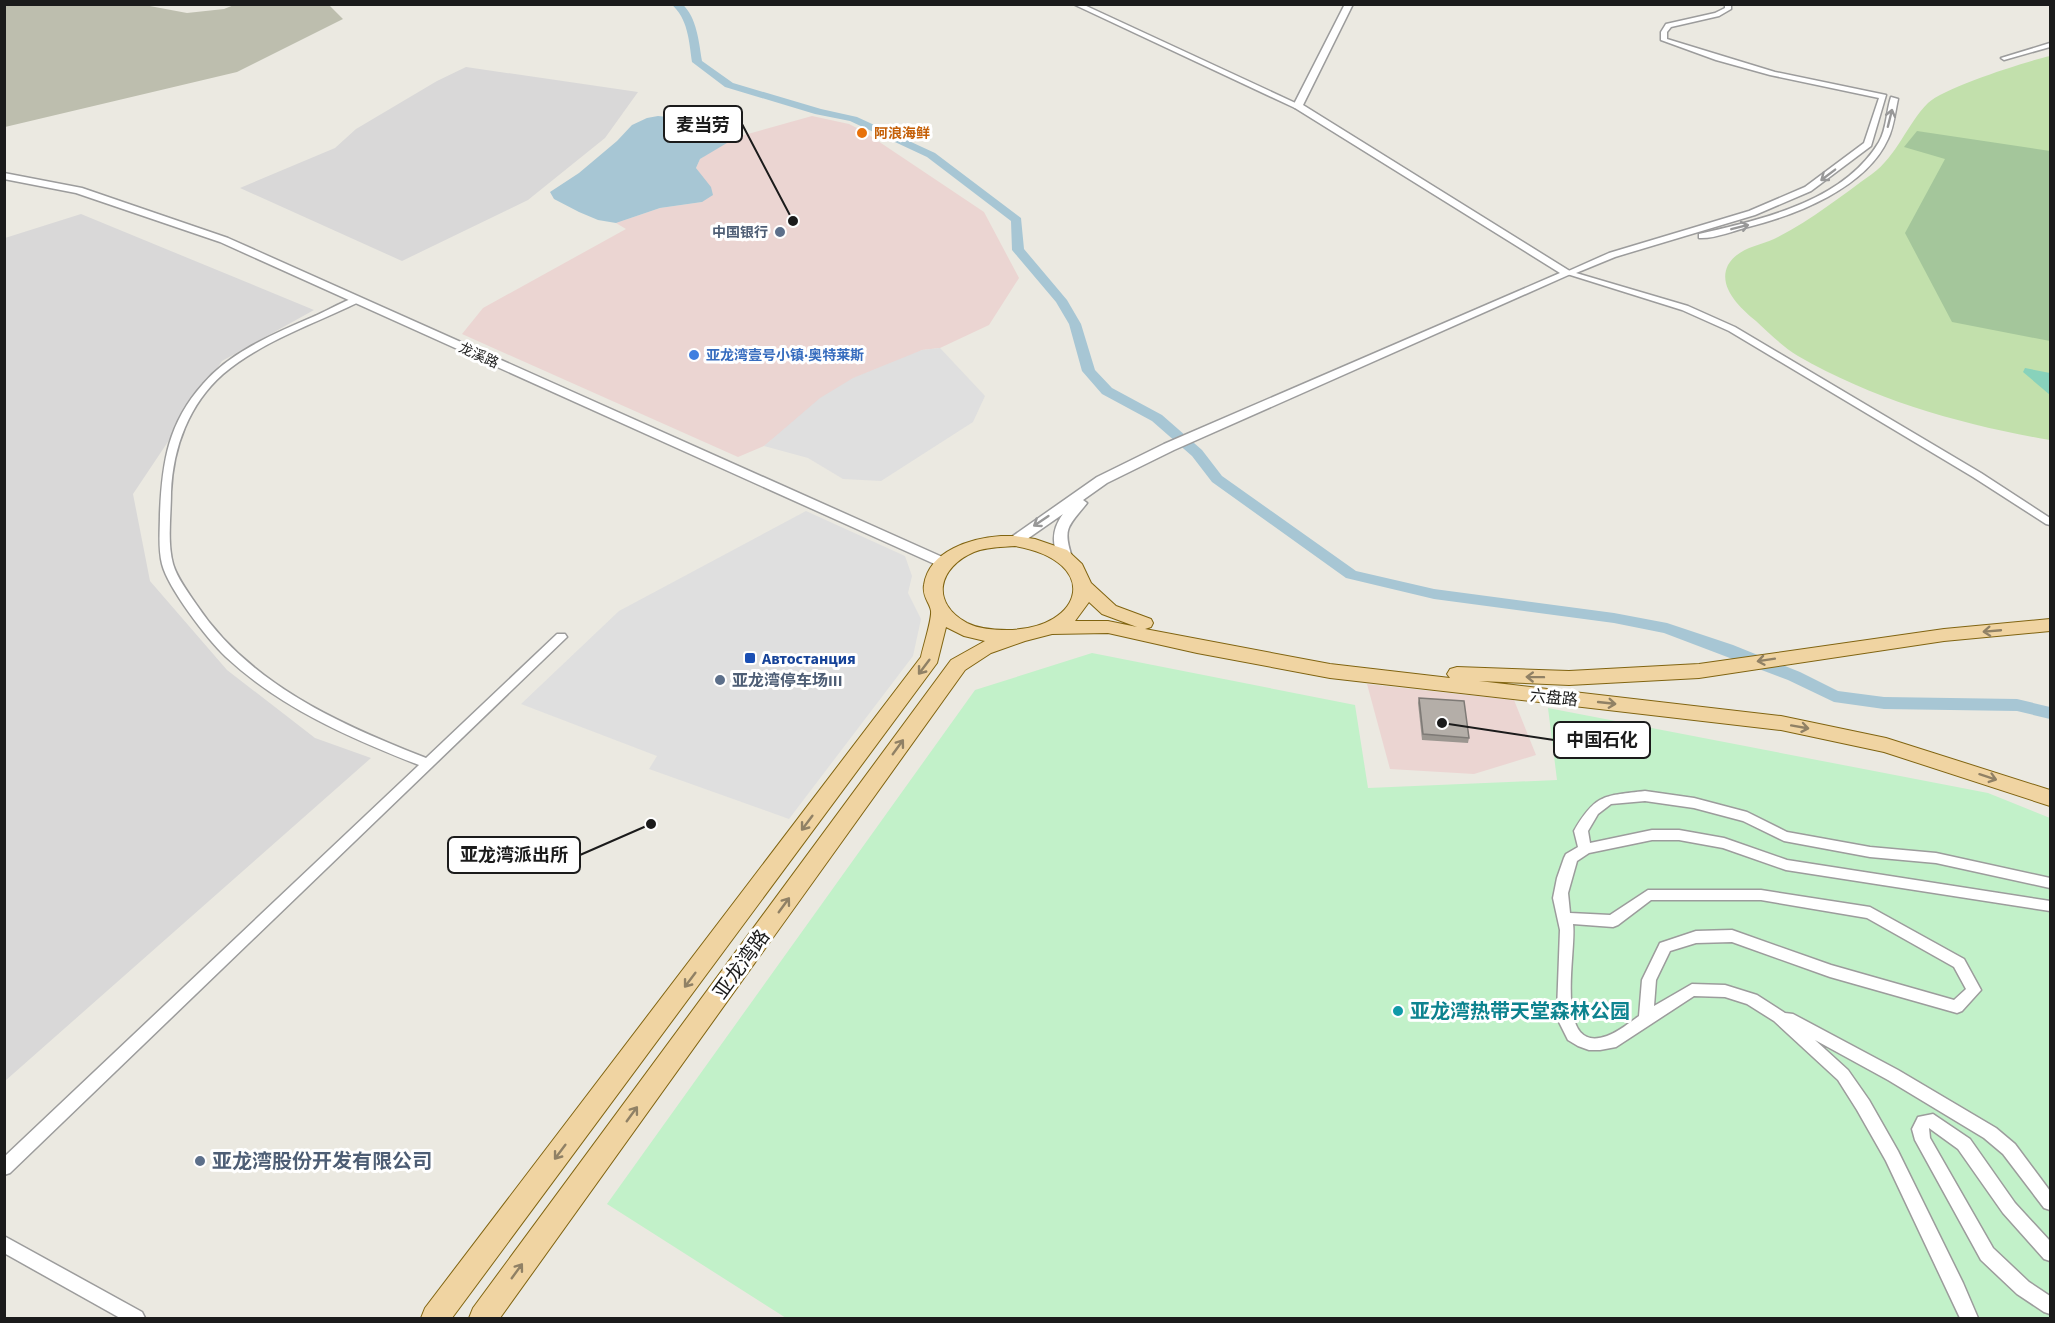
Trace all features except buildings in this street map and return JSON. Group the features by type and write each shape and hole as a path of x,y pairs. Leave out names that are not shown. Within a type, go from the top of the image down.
{"main road":[{"path":"1015,541 1043,546 1065,557 1080,576 1083,586 1082,598 1076,609 1065,620 1051,628 1020,636 988,636 960,627 940,612 932,596 933,579 944,563 963,550 988,542 1015,541"},
{"name":"六盘路","path":"1083,586 1109,610 1140,622 1268,651 1341,662 1453,674 1558,678 1699,671 1944,635 2050,625"},
{"name":"亚龙湾路","path":"435,1318 930,658 940,612"},
{"name":"六盘路","path":"1051,628 1108,627 1197,648 1330,671 1780,723 1886,745 2050,798"},
{"name":"亚龙湾路","path":"483,1318 958,665 984,648 1020,636"}],"street":[{"path":"1076,4 1298,105 1568,273 1685,308 1732,329 1977,475 2050,522"},
{"path":"1298,105 1348,4"},
{"path":"1015,541 1102,480 1169,447 1568,273 1642,246 1752,213 1808,189 1868,144 1883,97 1769,75 1664,40 1664,32 1668,25 1717,15 1728,9 1728,4"},
{"path":"2004,58 2050,45"},
{"path":"1642,246 1703,236 1769,219 1810,202 1840,186 1881,144 1894,99"},
{"name":"龙溪路","path":"4,176 78,190 224,240 944,563"},
{"path":"356,300 261,345 219,373 191,406 173,442 166,482 168,566 193,612 225,651 278,692 365,740 427,763"},
{"path":"1065,557 1059,540 1061,523 1102,480"},
{"path":"4,1168 561,637"},
{"path":"1585,849 1581,831 1593,811 1608,800 1645,796 1694,803 1747,817 1784,836 1870,852 1936,858 2050,883"},
{"path":"2050,906 1786,865 1725,843 1679,835 1652,836 1585,849 1571,858 1560,900 1566,918 1565,1014 1569,1031 1581,1042 1598,1045 1611,1042 1692,990 1725,991 1752,999 1863,1057 1990,1133 2009,1149 2050,1203"},
{"path":"1566,918 1613,921 1648,895 1761,895 1870,913 1959,963 1974,990 1957,1007 1830,971 1732,936 1696,938 1665,947 1650,980 1646,1019"},
{"path":"1752,999 1787,1024 1843,1075 1892,1156 1969,1318"},
{"path":"2050,1253 2009,1208 1964,1144 1933,1121 1924,1122 1920,1129 1923,1140 1987,1254 2024,1288 2050,1306"},
{"path":"4,1244 136,1318"}],"shaded area":[{"path":"139,4 187,13 224,9 234,5 329,5 343,19 237,72 5,127 5,5"},
{"path":"466,67 638,92 605,138 528,200 402,261 240,188 335,148 356,129 437,81"},
{"path":"812,116 849,124 863,131 984,212 1019,278 989,325 940,348 922,350 789,426 764,446 738,457 462,334 483,308 626,229 616,223 660,208 702,202 701,175 696,168 700,159 716,148 737,137"},
{"path":"81,214 314,310 222,361 133,494 150,581 227,670 315,738 371,758 5,1081 5,238"},
{"path":"940,348 985,396 973,422 881,481 843,479 808,458 764,446 820,398 853,378 922,350"},
{"name":"亚龙湾停车场III","path":"806,511 905,556 912,576 908,593 921,619 913,656 789,819 649,769 657,756 521,704 619,611"},
{"path":"1367,684 1514,700 1536,755 1474,774 1390,769"}],"green space":[{"path":"2050,56 2050,440 1953,419 1858,386 1792,352 1776,340 1732,297 1725,273 1732,259 1749,248 1774,239 1800,225 1881,167 1928,103 1967,83"},
{"path":"1917,131 2050,151 2050,341 1952,322 1905,233 1945,159 1904,147"},
{"path":"2025,368 2050,373 2050,395 2023,372"},
{"name":"亚龙湾热带天堂森林公园","path":"1092,653 1355,705 1368,788 1557,780 1548,708 1988,793 2050,818 2050,1318 786,1318 607,1204 975,690"}],"water":[{"path":"658,116 710,125 737,137 700,159 696,168 711,187 713,195 702,202 660,208 616,223 598,220 554,199 550,192 579,173 632,125"}],"waterway":[{"path":"675,4 682,8 692,30 697,62 729,85 819,112 853,119 931,155 1017,220 1018,250 1061,300 1075,324 1089,371 1107,391 1157,418 1197,453 1217,479 1351,575 1434,594 1614,618 1667,628 1794,676 1834,696 1884,703 2017,705 2050,713"}],"place":[{"name":"阿浪海鲜","path":"862,133"},
{"name":"麦当劳","path":"793,221"},
{"name":"中国银行","path":"780,232"},
{"name":"亚龙湾壹号小镇·奥特莱斯","path":"694,355"},
{"name":"Автостанция","path":"750,658"},
{"name":"亚龙湾停车场III","path":"720,680"},
{"name":"中国石化","path":"1442,723"},
{"name":"亚龙湾派出所","path":"651,824"},
{"name":"亚龙湾热带天堂森林公园","path":"1398,1011"},
{"name":"亚龙湾股份开发有限公司","path":"200,1161"}]}
